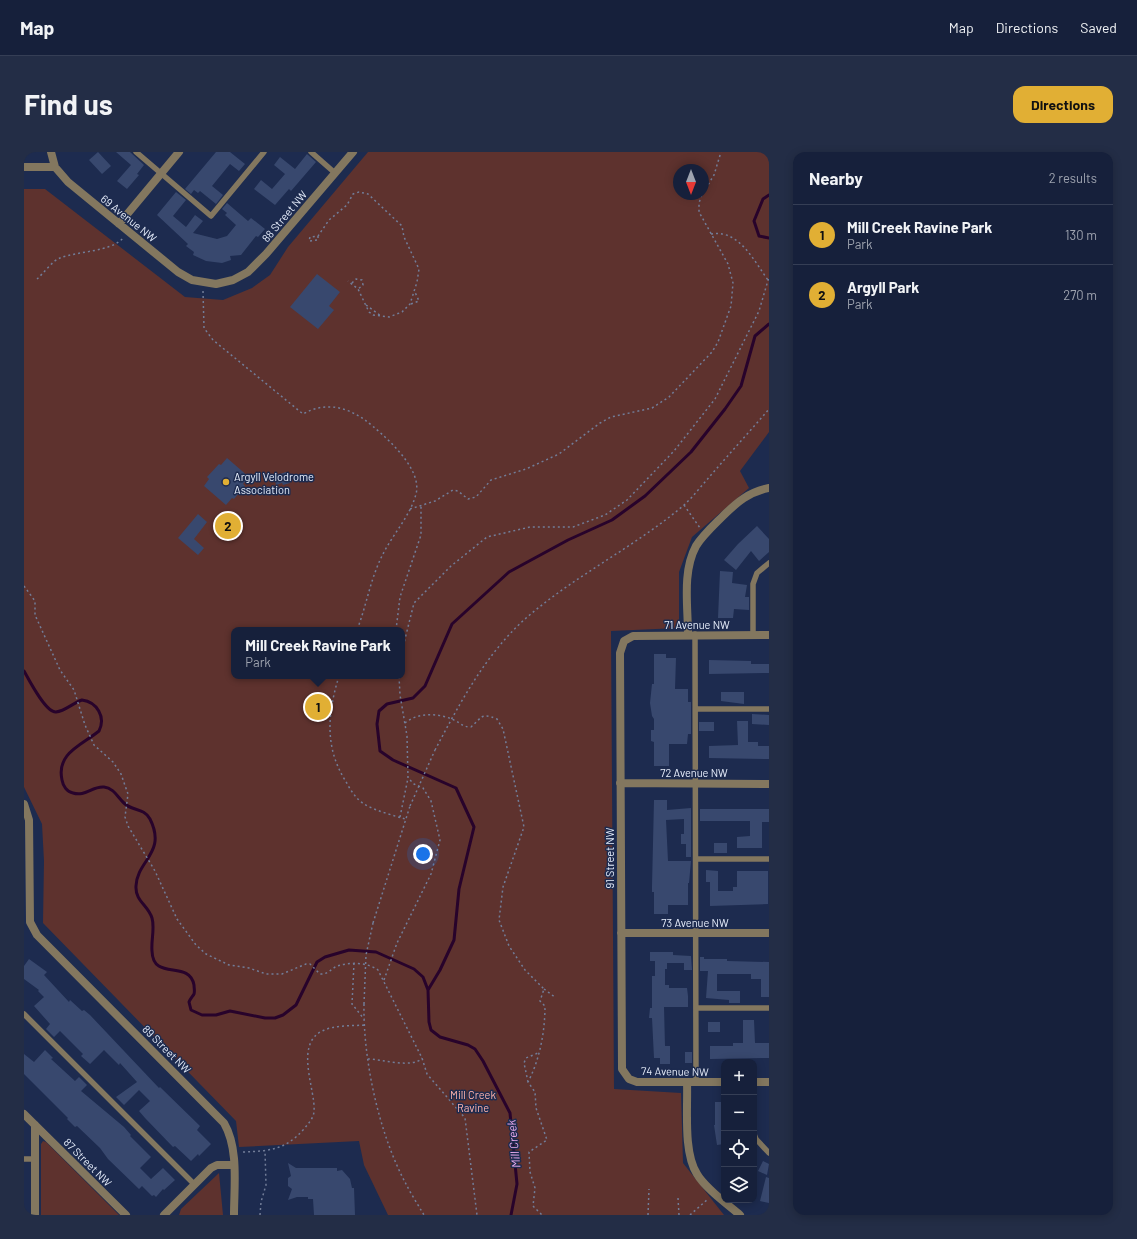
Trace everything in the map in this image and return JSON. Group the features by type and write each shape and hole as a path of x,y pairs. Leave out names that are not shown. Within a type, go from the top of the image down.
{"street":[{"path":"24,167 55,167 51,152"},
{"path":"119,224 179,152"},
{"name":"88 Street NW","path":"224,283 240,276 261,261 353,152"},
{"name":"69 Avenue NW","path":"55,167 68,182 184,276 200,282 224,283"},
{"path":"692,634 689,565 696,547 705,534 742,499 756,491 769,488"},
{"name":"71 Avenue NW","path":"626,638 633,636 692,634 769,635"},
{"name":"91 Street NW","path":"626,638 622,645 620,654 620,1059 622,1069 626,1077"},
{"name":"72 Avenue NW","path":"620,783 769,784"},
{"path":"24,804 29,820 27,922"},
{"name":"89 Street NW","path":"27,922 37,935 219,1116 230,1135 233,1153 234,1215"},
{"name":"73 Avenue NW","path":"621,933 769,933"},
{"name":"74 Avenue NW","path":"626,1077 637,1082 721,1082"},
{"path":"687,1082 688,1138 691,1160 698,1176 740,1215"},
{"path":"757,1082 769,1082"},
{"name":"87 Street NW","path":"24,1114 126,1215"},
{"path":"35,1125 35,1215"},
{"path":"168,1213 194,1184 214,1166 233,1165"}],"lane":[{"path":"136,152 211,216 264,152"},
{"path":"311,152 335,173"},
{"path":"753,635 753,584 757,573 769,563"},
{"path":"692,634 696,709 696,1082"},
{"path":"696,709 769,709"},
{"path":"696,859 769,859"},
{"path":"696,1008 769,1008"},
{"path":"24,1014 194,1184"},
{"path":"757,1140 769,1152"},
{"path":"24,1158 34,1158"}],"path":[{"path":"709,184 714,175 721,152"},
{"path":"318,236 309,238 311,242 318,241 318,236 328,220 347,205 355,193 368,194 402,226 404,237 417,262 419,274 415,292 410,304"},
{"path":"410,509 435,501 453,490 458,491 468,500 474,499 491,480 526,469 559,454 600,423 611,417 652,408 669,397 715,347 733,298 731,270 699,212 700,200"},
{"path":"405,640 414,603 451,566 487,537 530,527 573,527 605,515 628,500 674,451 715,399 759,311 769,279 750,254 733,237 719,233 711,234"},
{"path":"37,279 59,258 119,243 123,238"},
{"path":"352,283 356,279 362,280 363,286 358,289"},
{"path":"348,281 358,289 369,312 373,315 384,318 399,315 410,304 417,300 415,292"},
{"path":"203,291 204,328 206,333 222,346 230,355 303,414 320,407 336,407 354,412 372,425 400,452 412,469 417,488 410,509 381,558 358,627"},
{"path":"365,304 384,318"},
{"path":"424,1215 405,1183 380,1113 367,1059 364,1025 366,955 373,922 410,806 435,750 465,694 480,670 510,635 525,619 611,556 655,528 684,505 769,409"},
{"path":"684,505 705,534"},
{"path":"396,627 400,597 421,535 421,506"},
{"path":"24,586 34,601 36,615 60,670 74,690 85,725 94,745 113,762 121,774 126,785 128,800 125,817 128,826 155,871 177,919 196,945 206,954 229,965 249,968 266,974 282,974 300,965 310,964 320,974 337,967 354,963 374,967 378,970 422,1058 427,1074 465,1118 476,1215"},
{"path":"338,679 332,703 329,730 330,745 338,768 351,790 360,800 370,807 405,819"},
{"path":"399,679 402,712 407,736 406,755 408,774 400,817"},
{"path":"405,723 413,717 423,715 452,719 464,727 471,727 480,716 497,719 502,727 524,827 504,887 499,920 509,946 525,970 544,989 556,998"},
{"path":"384,980 397,943 431,874 440,840 431,801 423,788 414,784 408,778"},
{"path":"354,963 352,1004 364,1019"},
{"path":"528,1082 535,1068 545,1026 545,1006 540,1001 544,989"},
{"path":"233,1153 265,1151 289,1143 311,1121 314,1111 308,1062 310,1047 317,1035 328,1029 364,1025"},
{"path":"538,1053 526,1058 524,1063 528,1082 536,1092 536,1108 546,1140 529,1152 530,1172 536,1188 533,1206 542,1215"},
{"path":"367,1059 406,1063 420,1061 422,1058"},
{"path":"260,1215 261,1202 266,1185 265,1151"},
{"path":"648,1215 649,1189"},
{"path":"690,1215 715,1192"},
{"path":"678,1198 679,1215"}],"green space":[{"name":"Mill Creek Ravine","path":"368,152 769,152 769,432 740,471 749,488 692,537 679,572 679,628 611,631 614,1089 681,1093 683,1163 724,1215 388,1215 364,1165 359,1141 239,1147 236,1121 43,923 44,861 42,824 24,787 24,189 45,189 185,297 223,300 252,288 270,275 288,247"},
{"path":"43,1141 46,1142 119,1215 41,1215 41,1144"},
{"path":"219,1173 223,1215 179,1215 181,1209"}],"building":[{"path":"98,152 111,166 102,174 89,160"},
{"path":"116,152 130,152 144,165 137,174 139,175 127,189 117,181 131,165"},
{"path":"216,152 230,152 245,164 239,171 230,164 212,186 223,195 216,204 200,191 198,193 194,190 191,194 185,189"},
{"path":"307,154 316,162 291,191 289,189 275,205 254,189 261,180 272,189 285,174 274,165 280,157 295,169"},
{"path":"176,192 186,200 173,216 186,227 195,215 203,221 193,233 217,239 227,236 236,225 225,215 227,213 222,209 227,203 248,221 251,218 265,229 258,237 256,236 241,255 230,256 231,260 222,263 206,261 193,255 194,252 186,246 188,244 157,215"},
{"path":"317,274 340,292 329,306 334,310 318,329 290,307"},
{"name":"Argyll Velodrome Association","path":"227,458 249,477 243,484 245,486 234,499 232,498 226,505 204,486 209,479 207,477"},
{"path":"286,472 290,483 276,485 274,476"},
{"path":"198,514 207,522 194,539 204,548 198,555 178,538"},
{"path":"757,526 769,539 769,552 759,561 751,551 736,570 724,560"},
{"path":"720,571 733,572 732,583 747,585 745,597 749,597 749,610 734,609 733,618 718,618"},
{"path":"654,654 666,654 666,658 676,658 675,689 688,689 688,702 691,702 691,734 688,734 687,744 669,744 669,766 654,766 654,742 651,741 651,730 654,730 654,719 652,716 650,703 652,684 654,684"},
{"path":"709,660 751,661 751,664 769,664 769,673 709,674"},
{"path":"721,692 744,692 744,704 721,701"},
{"path":"752,714 769,715 769,725 752,724"},
{"path":"737,721 748,721 748,742 758,742 758,746 769,746 769,759 709,758 709,746 738,745"},
{"path":"699,722 714,722 714,731 699,731"},
{"path":"654,800 667,800 667,810 691,808 691,857 686,857 686,844 681,844 681,834 684,834 684,819 666,820 668,861 691,861 688,883 688,905 668,905 668,914 654,914 654,892 652,892 652,886"},
{"path":"700,809 769,809 769,822 762,822 762,848 737,848 737,837 750,836 750,821 700,821"},
{"path":"714,843 727,843 727,853 714,853"},
{"path":"706,870 718,871 718,891 733,891 733,887 737,887 737,871 768,871 768,904 710,906 710,882 706,882"},
{"path":"650,952 673,952 673,955 691,956 692,970 684,970 684,963 667,963 667,969 665,969 665,985 669,985 669,988 687,988 688,996 688,1007 664,1007 665,1046 670,1046 670,1064 660,1064 660,1058 654,1058 652,1018 649,1018 650,1008 652,1008 652,976 655,976 655,961 650,961"},
{"path":"700,957 704,957 704,959 727,959 727,961 769,962 769,997 761,997 761,979 751,979 751,974 717,974 717,991 740,991 740,1003 729,1003 729,1000 706,998 708,971 700,971"},
{"path":"29,959 47,972 44,975 69,1002 70,1000 82,1011 84,1010 90,1015 159,1088 160,1087 200,1126 197,1130 211,1144 199,1156 198,1154 191,1161 175,1146 173,1147 145,1118 139,1111 150,1101 139,1090 124,1105 116,1097 137,1082 120,1063 119,1065 104,1050 90,1064 81,1056 83,1054 60,1031 54,1037 46,1029 50,1024 34,1006 44,997 38,991 39,990 24,979 24,966"},
{"path":"743,1020 754,1020 755,1043 769,1043 769,1058 710,1059 710,1046 733,1046 733,1043 743,1043"},
{"path":"708,1022 720,1022 720,1032 708,1032"},
{"path":"45,1050 53,1058 51,1059 75,1081 79,1077 87,1085 81,1091 124,1127 131,1135 130,1136 151,1157 140,1168 151,1179 163,1168 175,1180 164,1190 163,1189 156,1197 154,1195 152,1196 142,1186 139,1189 108,1159 100,1148 77,1126 75,1127 67,1119 68,1118 24,1074 24,1054 34,1062"},
{"path":"685,1052 692,1052 692,1063 685,1063"},
{"path":"715,1102 721,1102 721,1144 717,1145"},
{"path":"763,1161 769,1164 767,1175 758,1171"},
{"path":"288,1163 296,1168 337,1168 337,1171 342,1170 350,1179 352,1188 354,1188 355,1215 314,1215 313,1199 308,1199 308,1197 297,1197 288,1200 292,1189 288,1186 288,1178 291,1176"},
{"path":"766,1177 769,1178 769,1203 760,1201"}],"waterway":[{"path":"769,195 763,199 754,221 759,236 769,238"},
{"path":"428,990 440,970 454,940 459,889 474,827 456,788 393,760 380,751 377,724 379,711 387,704 413,698 425,686 452,624 509,572 568,540 612,520 645,496 691,452 741,386 755,336 769,324"},
{"name":"Mill Creek","path":"24,671 38,695 52,711 56,712 66,709 82,700 92,704 99,711 101,716 101,726 99,731 72,751 63,763 61,771 64,786 67,790 77,794 85,793 100,787 111,789 125,804 148,815 154,831 155,840 150,856 141,869 138,877 136,891 152,918 152,951 154,960 158,966 164,969 179,971 191,977 194,985 194,994 189,1002 191,1010 202,1015 216,1015 230,1011 265,1018 275,1018 283,1015 296,1005 317,962 325,957 349,950 376,952 414,969 423,977 428,990 429,1022 431,1030 440,1037 468,1045 475,1049 483,1061 510,1113 517,1184 511,1215"}],"place":[{"name":"Argyll Velodrome Association","path":"226,482"},
{"name":"Argyll Park","path":"228,526"},
{"name":"Mill Creek Ravine Park","path":"318,707"}]}
